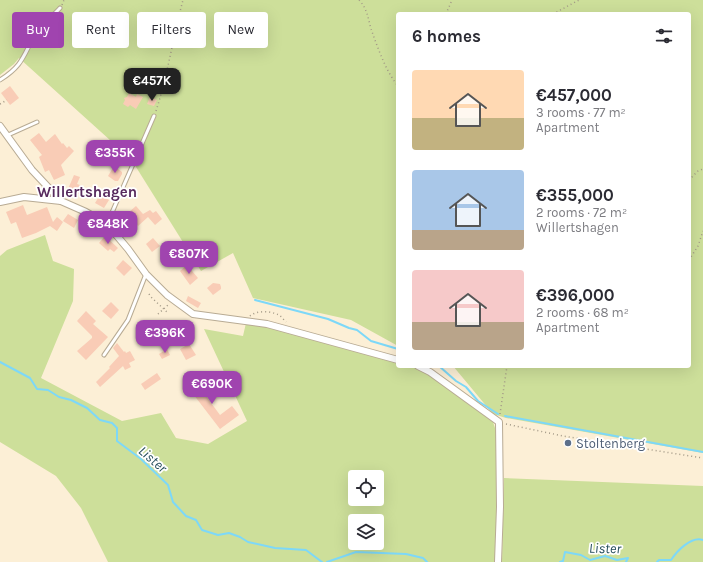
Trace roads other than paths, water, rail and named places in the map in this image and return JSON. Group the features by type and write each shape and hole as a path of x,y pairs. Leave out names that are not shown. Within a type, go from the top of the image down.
{"street":[{"path":"0,126 32,170 61,201"},
{"path":"0,202 24,197 61,201 86,212 107,224 146,274 167,295 193,314 267,324 396,359"},
{"path":"422,368 430,372 499,422 500,507 498,562"}],"lane":[{"path":"0,80 11,73 22,61 37,32 60,8"},
{"path":"107,224 154,116"},
{"path":"8,135 36,122"},
{"path":"104,355 128,320 146,274"}],"waterway":[{"path":"255,300 328,319 357,330 371,341 396,348"},
{"name":"Lister","path":"0,362 30,378 37,389 48,390 59,397 71,400 87,408 100,420 112,423 117,428 117,441 141,459 168,485 173,502 186,516 196,520 202,530 218,535 229,533 248,542 275,548 306,550 322,562"},
{"path":"441,368 456,381 466,387 478,401 498,414"},
{"path":"505,416 703,452"},
{"name":"Lister","path":"657,562 659,560 671,560 689,542 698,539 703,540"},
{"name":"Lister","path":"327,562 356,552 406,554 423,558 427,562"},
{"name":"Lister","path":"560,562 563,561 565,552 581,555 590,560 605,556 617,560 628,558 626,562"}],"place":[{"name":"Stoltenberg","path":"568,443"}],"district":[{"name":"Willertshagen","path":"87,192"}]}
